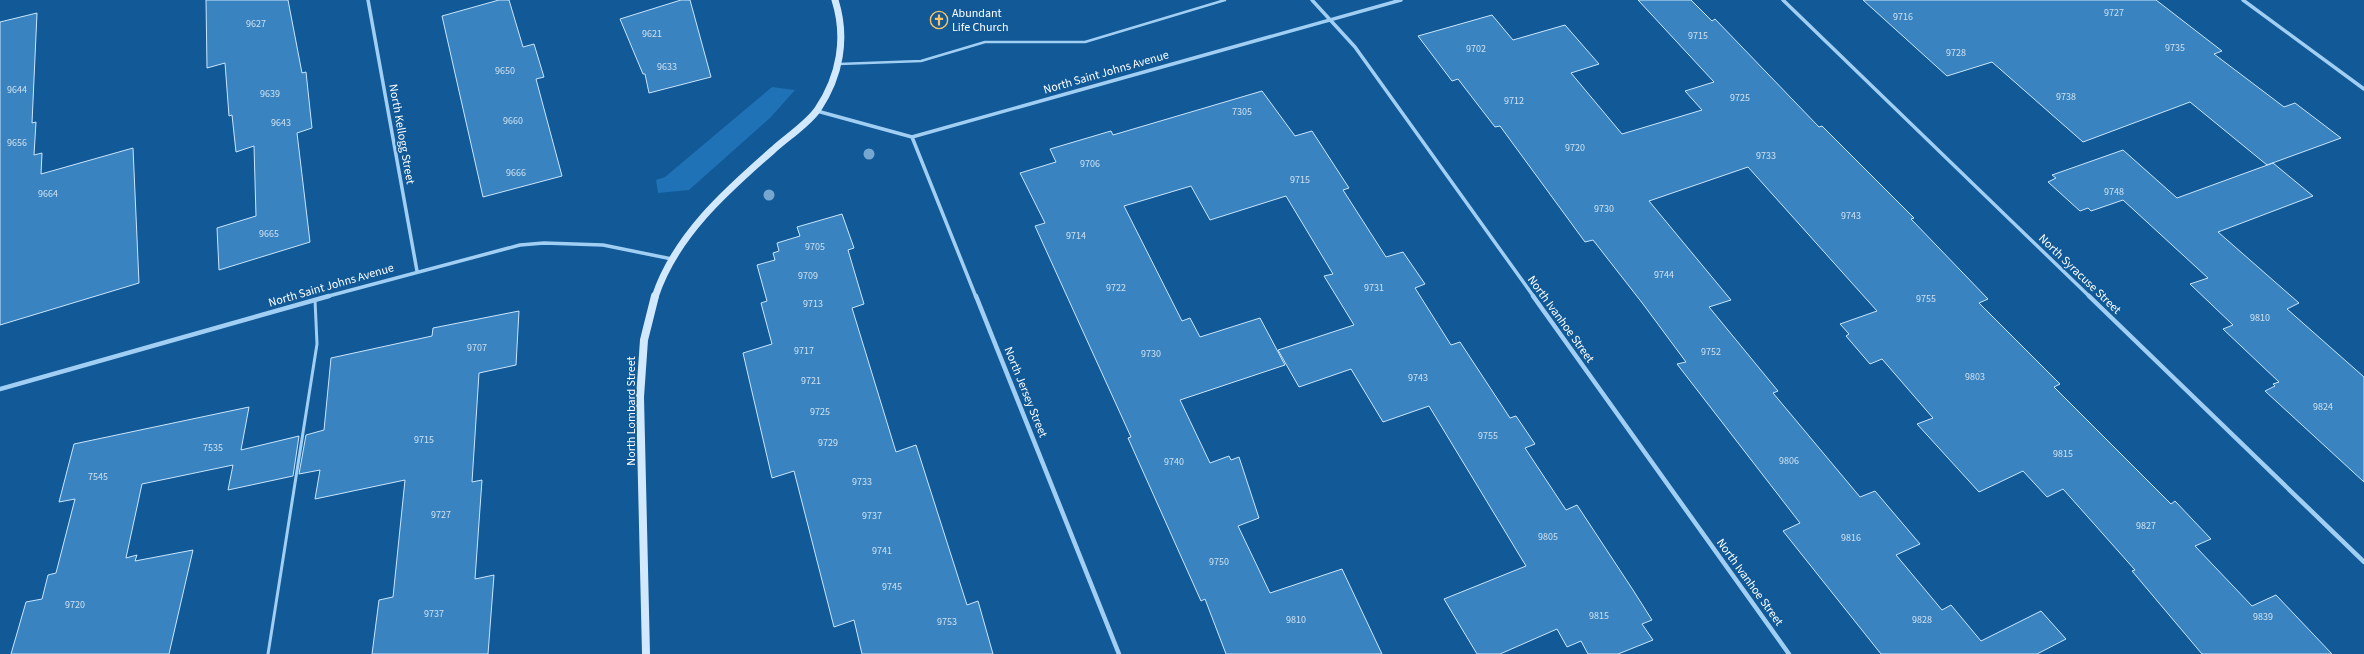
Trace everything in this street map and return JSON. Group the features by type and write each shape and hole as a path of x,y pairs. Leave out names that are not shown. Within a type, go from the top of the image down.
{"main road":[{"name":"North Lombard Street","path":"646,654 642,355 649,313 664,274 672,259 691,231 716,203 817,111 832,85 839,64 843,28 841,16 835,0"}],"street":[{"name":"North Kellogg Street","path":"368,0 417,271"},
{"name":"North Ivanhoe Street","path":"1312,0 1355,47 1789,654"},
{"name":"North Saint Johns Avenue","path":"912,137 1401,0"},
{"name":"North Syracuse Street","path":"1783,0 2364,562"},
{"path":"2243,0 2364,89"},
{"path":"817,111 912,137"},
{"name":"North Jersey Street","path":"912,137 1119,654"},
{"name":"North Saint Johns Avenue","path":"0,389 417,271 497,250 544,243 603,245 672,259"}],"lane":[{"path":"839,64 921,61 985,42 1085,42 1225,0"},
{"path":"268,654 317,344 315,300"}],"shaded area":[{"path":"772,87 795,90 770,118 689,190 658,193 656,180 665,177"}],"building":[{"path":"206,0 288,0 302,73 306,72 312,128 297,133 310,242 219,270 217,228 256,216 254,146 236,152 232,115 229,116 225,63 207,68"},
{"path":"499,0 509,0 523,47 534,44 544,77 536,79 562,176 483,197 442,16"},
{"path":"681,0 690,0 711,77 649,93 645,74 643,74 620,19"},
{"path":"1638,0 1691,0 1712,21 1715,19 1819,127 1822,126 1914,218 1911,219 1988,299 1979,303 2060,384 2054,387 2171,504 2175,501 2211,539 2195,546 2252,606 2276,595 2332,654 2202,654 2132,571 2135,570 2063,489 2047,497 2023,471 1979,492 1917,424 1933,418 1882,359 1870,364 1846,336 1849,334 1840,324 1877,311 1748,167 1649,201 1731,300 1709,307 1778,391 1773,393 1860,497 1875,491 1920,544 1896,555 1942,610 1951,605 1981,641 2041,611 2066,639 2037,654 1881,654 1783,531 1800,523 1677,364 1686,362 1643,304 1593,240 1585,242 1500,126 1495,127 1458,79 1452,81 1418,36 1492,15 1513,40 1565,25 1599,64 1571,73 1622,134 1702,110 1685,91 1714,82"},
{"path":"1863,0 2156,0 2222,51 2214,54 2284,107 2295,103 2341,138 2267,165 2190,102 2083,142 1992,62 1947,76"},
{"path":"37,13 32,123 36,122 34,155 42,153 41,174 133,148 139,283 0,325 0,22"},
{"path":"1262,91 1295,136 1312,131 1349,188 1343,190 1386,257 1403,252 1425,284 1415,288 1451,345 1460,342 1510,418 1516,416 1535,444 1525,448 1566,510 1577,505 1633,590 1652,620 1642,624 1653,640 1618,654 1588,654 1581,641 1567,647 1557,629 1500,654 1477,654 1444,599 1526,566 1429,406 1383,422 1351,369 1299,387 1278,350 1354,325 1324,276 1333,274 1286,196 1210,220 1191,186 1124,206 1182,321 1190,318 1200,337 1260,318 1285,365 1180,400 1210,463 1229,456 1231,460 1239,457 1259,518 1238,526 1270,593 1342,569 1382,654 1226,654 1205,599 1201,601 1128,438 1131,437 1035,226 1045,223 1020,173 1056,162 1050,149 1111,131 1113,135"},
{"path":"2123,150 2177,198 2273,163 2313,196 2218,232 2299,303 2287,309 2364,377 2364,482 2265,391 2275,386 2273,384 2279,382 2223,329 2233,325 2190,284 2208,278 2123,200 2091,211 2088,208 2080,211 2048,182 2056,178 2052,175"},
{"path":"842,214 854,248 848,250 864,304 852,308 896,452 916,445 967,605 978,601 993,654 862,654 854,620 834,627 794,471 772,478 743,353 772,344 761,303 767,301 757,265 775,260 773,253 779,251 777,243 800,236 797,227"},
{"path":"519,311 516,365 479,373 472,482 482,480 475,579 494,575 488,654 372,654 379,600 393,597 405,480 315,499 320,470 299,474 306,435 324,430 331,358 432,336 433,328"},
{"path":"249,407 241,450 299,436 293,476 228,490 233,465 142,484 126,558 137,555 135,561 193,550 169,654 11,654 26,602 42,599 48,575 56,573 75,499 59,502 74,444"}],"place":[{"name":"Abundant Life Church","path":"939,20"}]}
